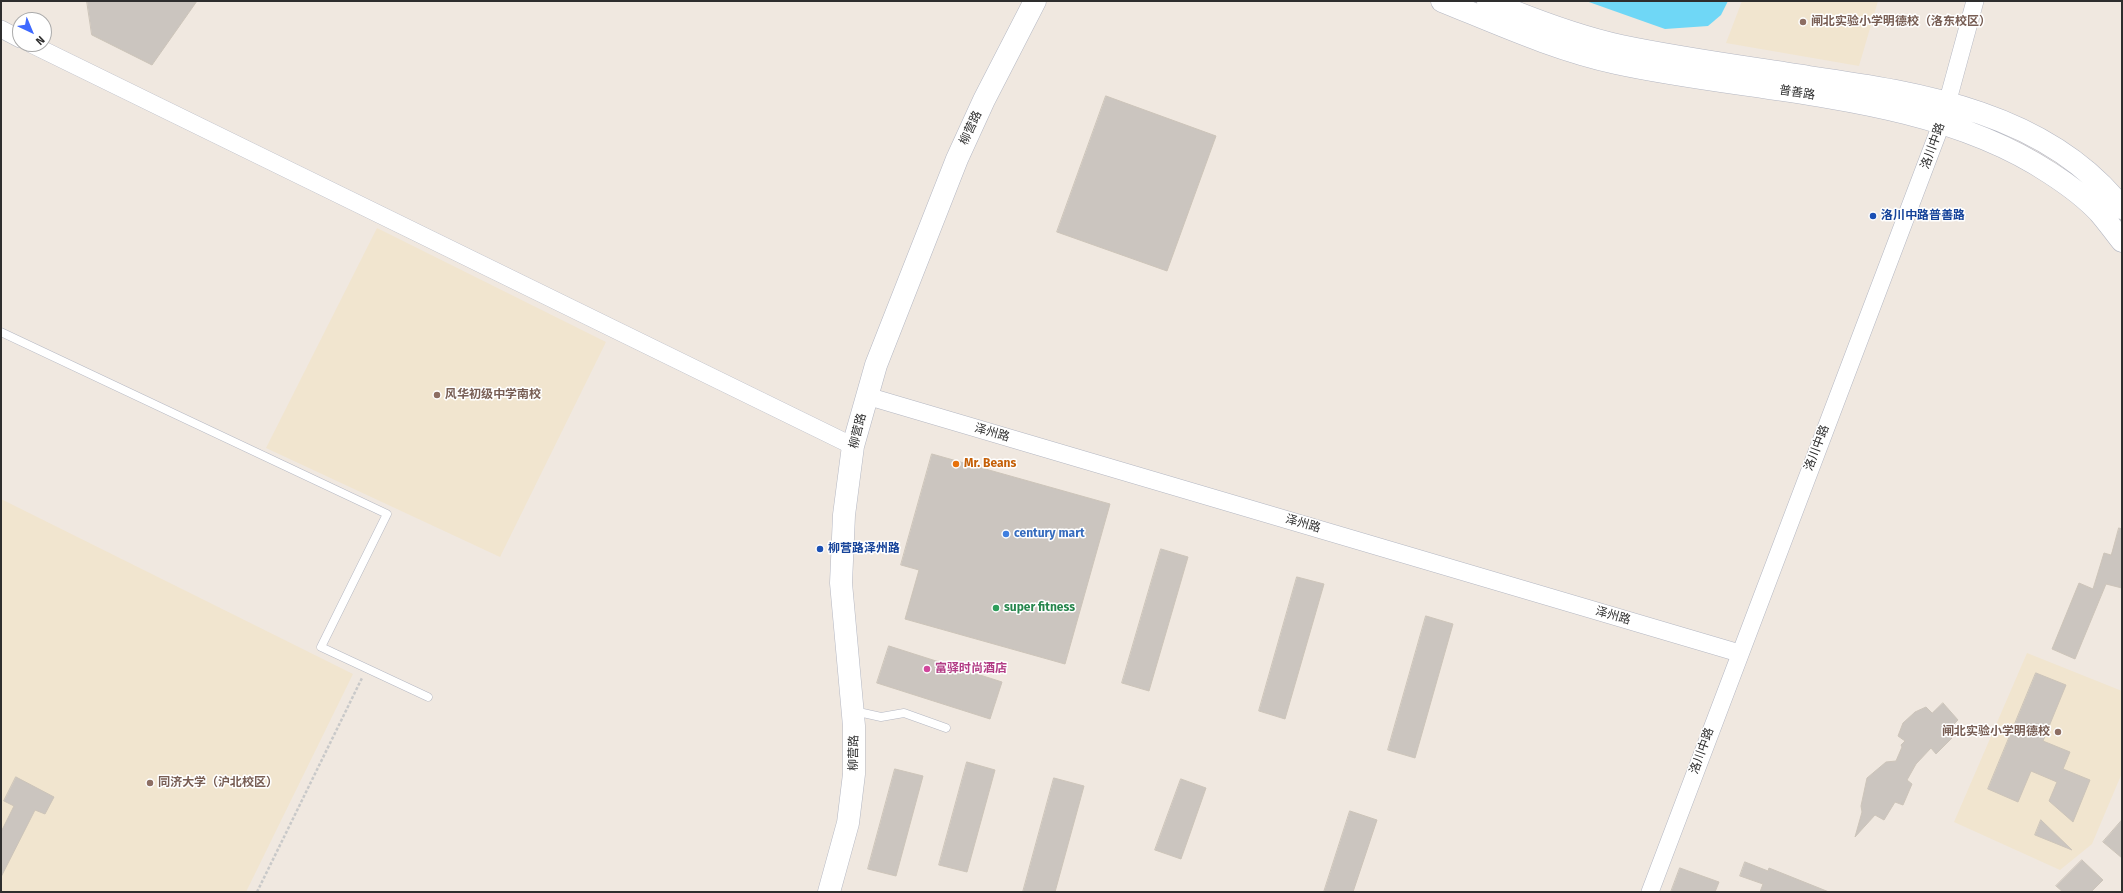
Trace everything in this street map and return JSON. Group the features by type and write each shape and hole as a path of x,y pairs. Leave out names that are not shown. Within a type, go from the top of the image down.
{"main road":[{"name":"柳营路","path":"829,892 848,823 854,774 853,711 841,583 844,515 853,446 867,396 886,338 957,159 984,100 1035,1"},
{"name":"普善路","path":"1442,1 1523,34 1569,50 1616,63 1860,103 1945,112 2005,122 2047,143 2082,167 2113,196 2122,208"},
{"name":"普善路","path":"1488,1 1560,29 1619,46 1680,57 1864,85 1945,112 1996,143 2039,166 2067,184 2098,211 2122,241"}],"street":[{"name":"洛川中路","path":"1650,892 1739,653 1945,112 1975,1"},
{"path":"1,29 12,34"},
{"path":"47,52 853,446"},
{"name":"泽州路","path":"867,396 1739,653"}],"lane":[{"path":"1,332 387,514 321,647 428,698"},
{"path":"853,711 881,718 904,713 946,728"}],"path":[{"path":"256,892 367,669"}],"shaded area":[{"name":"闸北实验小学明德校（洛东校区）","path":"1742,1 1878,1 1859,66 1726,43"},
{"name":"风华初级中学南校","path":"377,228 606,342 500,557 266,448"},
{"name":"同济大学（沪北校区）","path":"1,499 353,674 246,892 1,892"},
{"name":"闸北实验小学明德校","path":"2027,653 2122,691 2122,773 2092,844 2060,870 1954,822"}],"water":[{"path":"1586,1 1728,1 1721,15 1708,26 1665,29"}],"building":[{"path":"87,1 197,1 152,65 92,35"},
{"path":"1106,96 1216,136 1167,271 1057,232"},
{"name":"century mart","path":"932,454 1110,504 1065,664 905,619 919,570 901,565"},
{"path":"2119,528 2122,529 2122,588 2106,584 2075,659 2052,649 2079,583 2093,589 2104,553 2111,555"},
{"path":"1161,549 1188,557 1149,691 1122,683"},
{"path":"1297,577 1324,584 1285,719 1259,711"},
{"path":"1426,616 1453,624 1415,758 1388,750"},
{"path":"889,646 1002,682 990,719 877,683"},
{"path":"2036,673 2066,685 2043,741 2070,752 2063,769 2090,780 2073,822 2049,801 2057,782 2031,771 2018,802 1988,789"},
{"path":"1943,703 1958,720 1950,728 1954,732 1950,736 1952,738 1936,754 1931,748 1916,764 1907,780 1912,784 1903,805 1895,802 1884,820 1875,815 1855,837 1862,812 1861,806 1867,778 1886,762 1896,761 1902,747 1901,745 1905,741 1898,736 1903,723 1915,712 1926,707 1932,713"},
{"path":"967,762 995,770 967,872 939,865"},
{"path":"895,769 923,776 896,876 868,869"},
{"path":"16,777 54,797 45,814 35,810 1,877 1,832 14,806 4,801"},
{"path":"1054,778 1084,786 1055,892 1023,892"},
{"path":"1181,779 1206,788 1181,859 1155,850"},
{"path":"1350,811 1377,820 1353,892 1324,892"},
{"path":"2041,820 2072,850 2035,835"},
{"path":"2122,820 2122,858 2103,842"},
{"path":"2082,860 2103,880 2091,892 2063,892 2056,886"},
{"path":"1745,862 1768,871 1769,868 1829,892 1760,892 1763,884 1740,876"},
{"path":"1680,868 1719,882 1715,892 1671,892"}],"place":[{"name":"闸北实验小学明德校（洛东校区）","path":"1803,22"},
{"name":"洛川中路普善路","path":"1873,216"},
{"name":"风华初级中学南校","path":"437,395"},
{"name":"Mr. Beans","path":"956,464"},
{"name":"century mart","path":"1006,534"},
{"name":"柳营路泽州路","path":"820,549"},
{"name":"super fitness","path":"996,608"},
{"name":"富驿时尚酒店","path":"927,669"},
{"name":"闸北实验小学明德校","path":"2058,732"},
{"name":"同济大学（沪北校区）","path":"150,783"}]}
